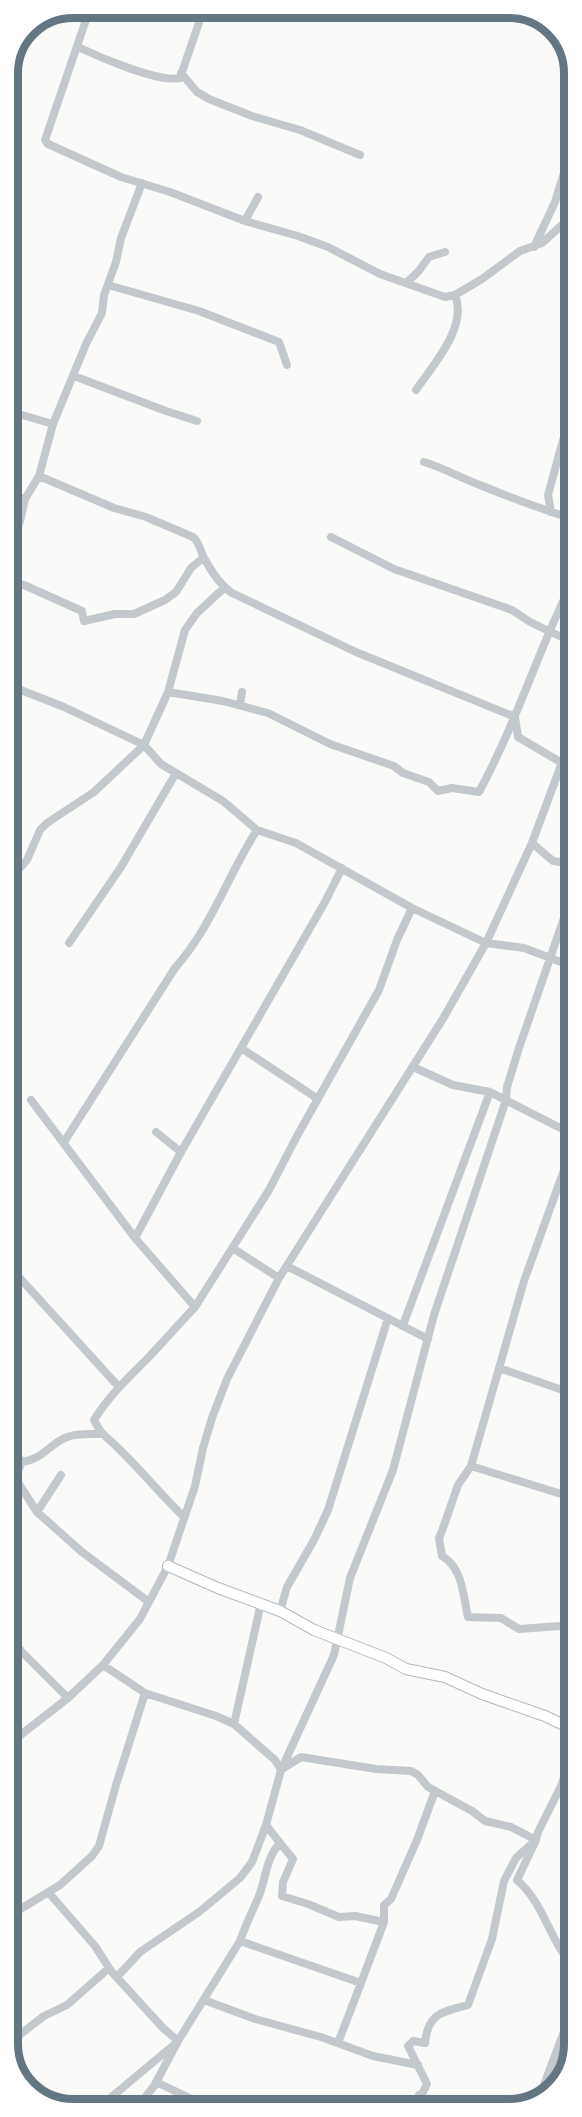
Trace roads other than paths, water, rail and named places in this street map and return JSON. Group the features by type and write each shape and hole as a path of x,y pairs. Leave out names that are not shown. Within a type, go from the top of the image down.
{"street":[{"path":"87,18 45,140 48,144 122,177 245,221 328,247 380,274 445,297 455,295 482,279 520,251 542,243 564,223"},
{"path":"78,47 110,62 167,79 180,78 200,18"},
{"path":"181,73 197,92 209,99 252,116 300,130 360,155"},
{"path":"534,246 555,202 564,173"},
{"path":"18,526 25,499 39,476 53,424 102,313 104,295 117,262 128,217 142,183"},
{"path":"245,221 258,197"},
{"path":"406,283 429,257 445,252"},
{"path":"108,285 199,311 279,342 286,365"},
{"path":"416,390 453,333 459,304 455,295"},
{"path":"74,376 197,421"},
{"path":"18,414 53,424"},
{"path":"551,512 548,495 564,439"},
{"path":"424,462 564,516"},
{"path":"39,476 114,508 146,517 187,534 198,541 203,558 224,588 292,623 356,652 515,717"},
{"path":"18,497 25,499"},
{"path":"332,537 394,569 512,610 564,639"},
{"path":"18,584 82,611 84,621 115,614 134,614 165,600 176,592 191,568 203,558"},
{"path":"18,870 27,860 40,830 47,823 94,792 144,745 168,692 185,630 197,614 224,588"},
{"path":"168,692 240,705 268,713 330,744 394,766 403,773 429,782 438,791 452,788 479,792 499,755 564,600"},
{"path":"18,689 64,707 144,745 161,764 223,801 257,830 296,843 412,908 486,943 524,948 564,964"},
{"path":"240,705 242,693"},
{"path":"515,717 518,737 562,763"},
{"path":"18,1737 68,1698 103,1665 140,1619 168,1566 195,1486 203,1448 227,1379 279,1278 413,1067 486,943 532,843 564,760"},
{"path":"69,943 121,867 176,773"},
{"path":"64,1142 175,968 188,953 238,860 257,830"},
{"path":"532,843 552,861 564,863"},
{"path":"135,1238 181,1152 325,902 342,868"},
{"path":"184,1516 160,1495 118,1448 101,1434 94,1419 106,1400 115,1394 118,1386 152,1354 195,1307 234,1249 379,990 397,940 412,908"},
{"path":"117,1977 140,1952 199,1912 240,1878 252,1862 266,1825 281,1770 334,1655 350,1578 393,1470 428,1339 506,1100 507,1087 519,1048 564,919"},
{"path":"241,1048 318,1099"},
{"path":"413,1067 453,1084 490,1092 564,1130"},
{"path":"403,1325 490,1092"},
{"path":"31,1100 135,1238 195,1307"},
{"path":"156,1132 181,1152"},
{"path":"564,1170 531,1261 471,1466 458,1485 439,1539 442,1556 451,1561 457,1570 468,1617 501,1618 519,1629 564,1626"},
{"path":"234,1249 279,1278"},
{"path":"287,1266 428,1339"},
{"path":"18,1276 118,1386"},
{"path":"280,1611 287,1587 328,1510 388,1318"},
{"path":"499,1368 564,1391"},
{"path":"22,1462 43,1456 54,1444 68,1436 101,1434"},
{"path":"18,1457 22,1462"},
{"path":"18,1471 22,1462"},
{"path":"471,1466 564,1495"},
{"path":"37,1512 61,1475"},
{"path":"18,1483 37,1512 82,1552 149,1602"},
{"path":"168,1566 280,1611 314,1630 393,1661 406,1669 445,1677 482,1694 545,1716 564,1725"},
{"path":"234,1724 261,1603"},
{"path":"18,1646 68,1698"},
{"path":"103,1665 145,1693 234,1724 274,1760 281,1770"},
{"path":"18,1911 49,1893 81,1867 99,1846 145,1693"},
{"path":"281,1770 301,1757 376,1769 411,1771 418,1775 428,1787 472,1811 485,1821 511,1827 536,1840"},
{"path":"564,1777 517,1880 532,1896 564,1952"},
{"path":"338,2043 384,1922 384,1905 391,1899 417,1840 435,1791"},
{"path":"266,1825 293,1859 283,1882 282,1896 339,1917 355,1916 384,1922"},
{"path":"419,2095 421,2096 427,2084 408,2046 413,2041 425,2043 427,2028 440,2012 468,2005 492,1939 504,1881 516,1858 536,1840"},
{"path":"143,2099 156,2082 178,2041 240,1941 259,1895 273,1850 280,1843"},
{"path":"49,1893 95,1946 109,1968 163,2028 178,2041"},
{"path":"240,1941 361,1983"},
{"path":"18,2036 44,2016 67,2005 109,1968"},
{"path":"204,2000 255,2019 338,2043 373,2056 418,2065"},
{"path":"543,2086 564,2032"},
{"path":"109,2099 178,2041"},
{"path":"156,2082 192,2099"}]}
